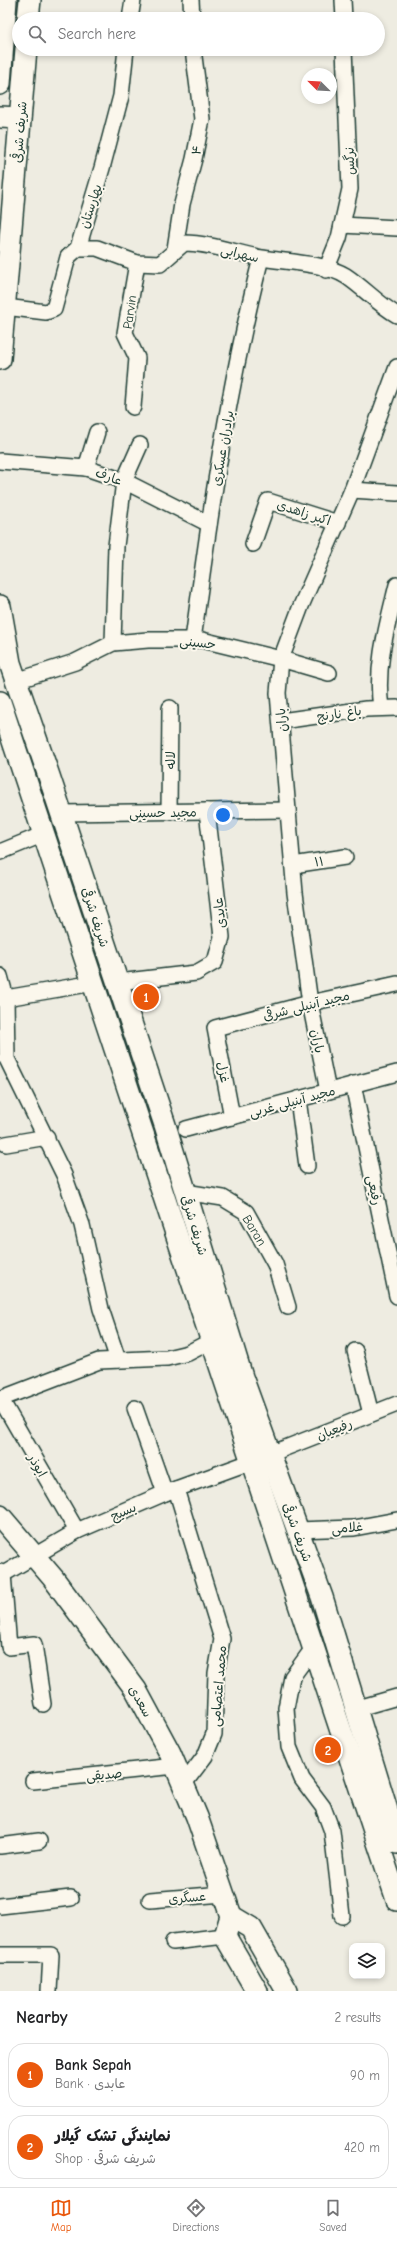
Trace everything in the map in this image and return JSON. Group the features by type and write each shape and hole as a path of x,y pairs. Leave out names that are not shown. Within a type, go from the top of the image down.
{"main road":[{"path":"0,84 6,0"},
{"path":"29,12 30,0"},
{"name":"شریف شرقی","path":"0,359 4,306 10,118 24,56"},
{"name":"شریف شرقی","path":"0,606 10,663 118,982 185,1192 242,1378 262,1458 314,1647 397,1900"},
{"name":"شریف شرقی","path":"0,702 213,1340 262,1458 297,1530 322,1597 356,1709 392,1813 397,1843"},
{"path":"114,1040 134,1033"},
{"name":"سعدی","path":"0,1516 53,1578 136,1690 179,1775 197,1817 231,1916"},
{"path":"257,1991 225,1936 231,1916 251,1928 287,1991"}],"street":[{"path":"131,12 133,0"},
{"path":"191,0 192,12"},
{"path":"343,0 344,12"},
{"name":"بهارستان","path":"4,306 46,312 54,309 68,257 78,248 102,168 121,96 125,56"},
{"name":"۴","path":"175,249 182,204 194,159 202,119 194,56"},
{"name":"نرگس","path":"326,270 339,238 350,189 344,56"},
{"path":"342,225 397,228"},
{"name":"سهرابی","path":"78,248 97,248 137,263 160,264 175,249 184,243 198,243 262,258 326,270 345,276 384,308 397,315"},
{"name":"برادران عسکری","path":"194,640 209,524 222,444 252,294 262,258"},
{"name":"Parvin","path":"133,407 137,358 125,333 137,263"},
{"name":"باران","path":"328,1091 310,1003 293,865 278,693 281,659 301,606 390,406 397,367"},
{"path":"86,468 97,432"},
{"path":"113,643 116,546 124,481 140,445"},
{"name":"عارف","path":"0,462 86,468 124,481 209,524"},
{"path":"352,490 397,493"},
{"name":"اکبر زاهدی","path":"253,544 268,501 338,523"},
{"path":"380,708 378,687 383,644 397,585"},
{"name":"حسینی","path":"16,681 62,667 113,643 148,640 202,640 281,659 330,673"},
{"name":"لاله","path":"169,812 170,708"},
{"name":"باغ نارنج","path":"281,721 380,708 397,708"},
{"name":"مجید حسینی","path":"62,813 288,810"},
{"name":"عابدی","path":"118,982 196,973 215,962 222,937 207,811"},
{"path":"0,852 44,834"},
{"name":"۱۱","path":"293,865 345,857"},
{"path":"0,976 6,998 3,1013 3,1060 47,1137 64,1175 82,1225 101,1309 118,1360"},
{"path":"6,998 94,983"},
{"name":"مجید آبنیلی شرقی","path":"215,1028 310,1003 397,984"},
{"name":"غزل","path":"215,1028 232,1117"},
{"name":"مجید آبنیلی غربی","path":"186,1129 397,1073"},
{"name":"رفیعی","path":"354,1084 397,1296"},
{"path":"298,1099 307,1166"},
{"path":"6,1144 47,1137"},
{"name":"Baran","path":"185,1192 222,1198 246,1212 275,1264 288,1307"},
{"path":"0,1399 99,1361 167,1358 188,1352 213,1340"},
{"path":"355,1351 371,1414"},
{"name":"ابوذر","path":"0,1399 77,1531"},
{"name":"رفیعیان","path":"262,1458 397,1404"},
{"name":"محمد اعتصامی","path":"134,1408 171,1491 222,1639 216,1672 214,1734 205,1756 179,1775"},
{"name":"بسیج","path":"1,1574 35,1557 77,1531 171,1491 262,1458"},
{"name":"غلامی","path":"297,1530 354,1528 397,1520"},
{"path":"1,1574 9,1647 34,1644 43,1704"},
{"path":"314,1647 292,1678 286,1708 289,1747 302,1779 323,1807 332,1830 342,1916"},
{"path":"356,1709 397,1697"},
{"name":"صدیقی","path":"33,1780 179,1775"},
{"path":"0,1846 39,1841"},
{"name":"عسگری","path":"150,1900 223,1894"},
{"path":"0,1906 71,1898"},
{"path":"174,1942 225,1936"},
{"path":"0,1955 51,1955 49,1991"}],"place":[{"name":"Bank Sepah","path":"146,997"},
{"name":"نمایندگی تشک گیلار","path":"328,1750"}]}
